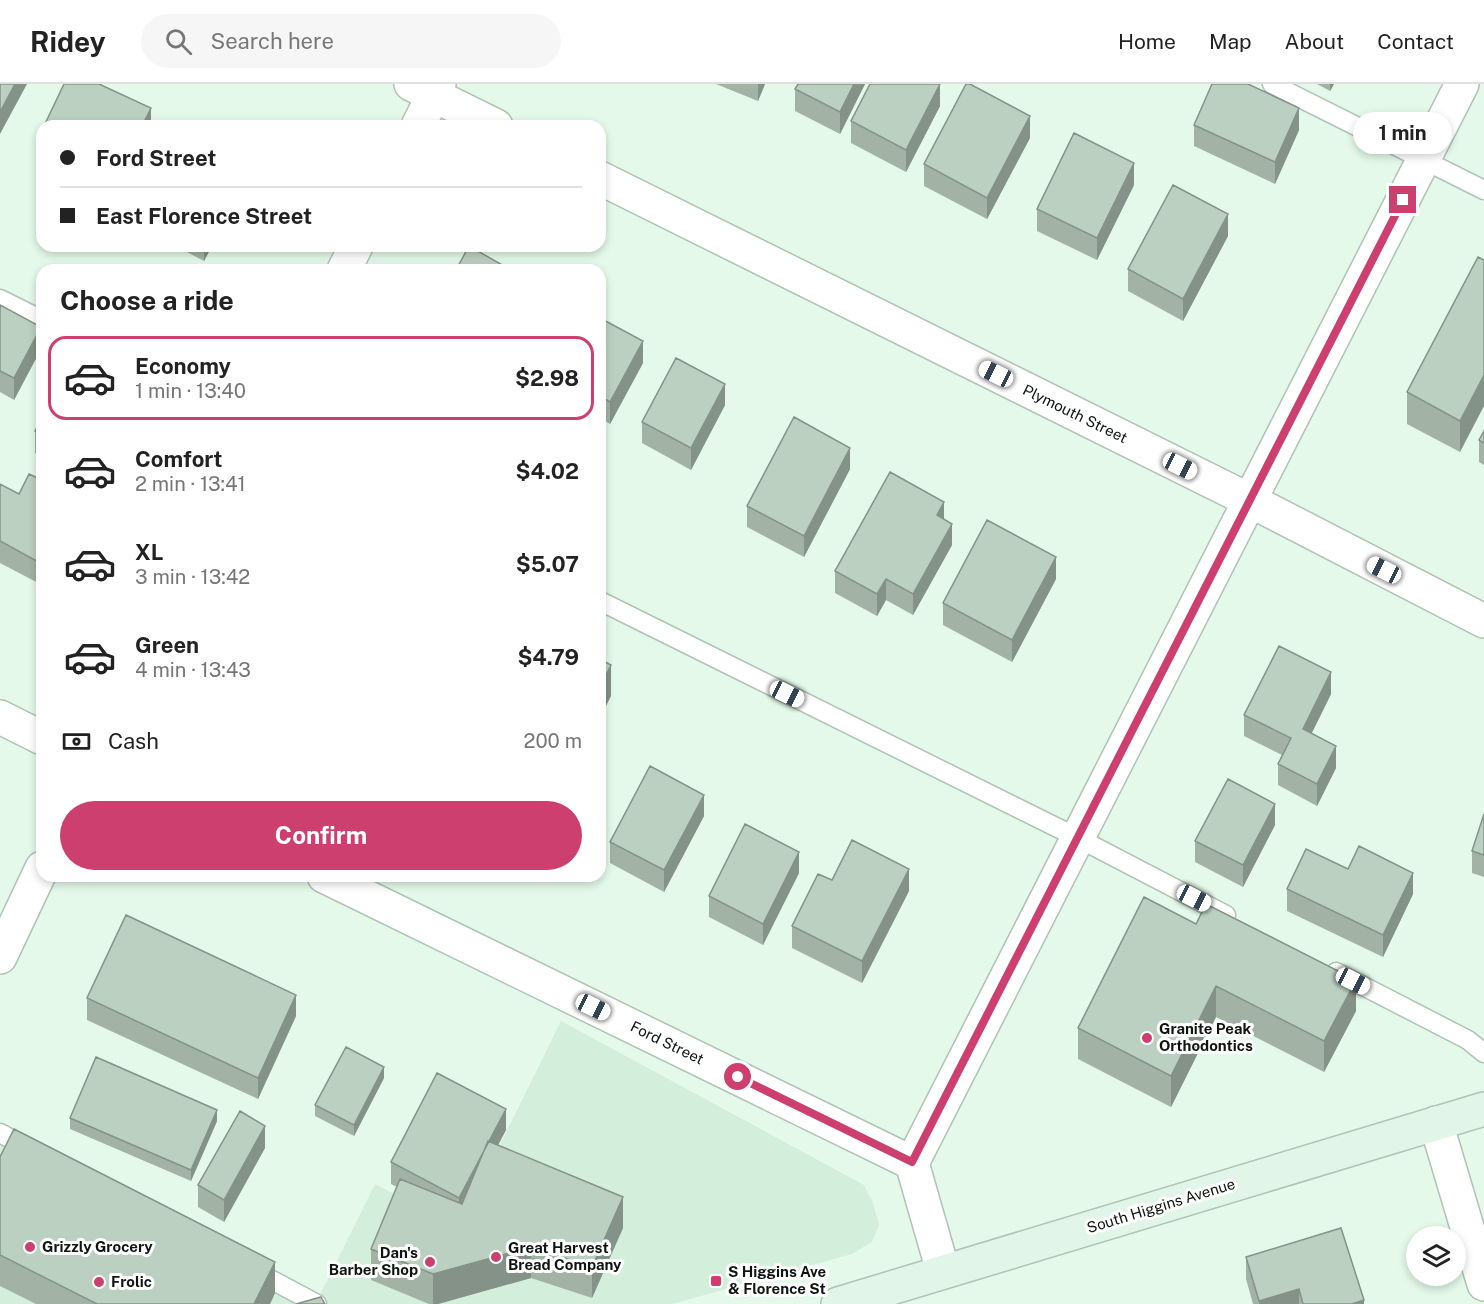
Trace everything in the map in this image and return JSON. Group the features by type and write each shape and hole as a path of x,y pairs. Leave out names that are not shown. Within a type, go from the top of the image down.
{"main road":[{"name":"South Higgins Avenue","path":"838,1304 1484,1109"}],"street":[{"path":"943,1271 912,1162 1462,84"},
{"path":"419,120 428,88 485,120"},
{"name":"Plymouth Street","path":"606,181 1251,501 1484,621"},
{"path":"0,717 36,735"},
{"path":"0,957 36,881"},
{"name":"Ford Street","path":"336,882 912,1162"},
{"path":"1436,1123 1484,1284"}],"lane":[{"path":"1272,84 1484,190"},
{"path":"0,299 36,317"},
{"path":"606,604 1078,838 1236,920"},
{"path":"1319,963 1468,1041 1484,1053"},
{"path":"0,1133 44,1157"},
{"path":"243,1264 317,1304"}],"shaded area":[{"path":"561,1021 864,1185 873,1203 879,1225 872,1242 852,1254 672,1304 0,1304 0,1133 316,1303 375,1184 459,1228"}],"building":[{"path":"0,84 15,84 0,112"},
{"path":"64,84 99,84 151,108 145,120 47,120"},
{"path":"798,84 854,84 840,112 795,89"},
{"path":"870,84 940,84 906,150 851,121"},
{"path":"966,84 1030,116 987,198 924,164"},
{"path":"1212,84 1248,84 1299,108 1275,162 1194,125"},
{"path":"1074,133 1134,163 1097,238 1037,209"},
{"path":"1173,185 1228,214 1183,299 1128,269"},
{"path":"466,252 480,252 500,264 459,264"},
{"path":"1478,257 1484,260 1484,375 1460,421 1407,392"},
{"path":"0,305 36,324 36,336 14,378 0,371"},
{"path":"606,321 643,341 610,402 606,400"},
{"path":"676,358 725,384 691,448 642,422"},
{"path":"794,417 850,448 804,536 747,506"},
{"path":"1484,431 1484,443 1479,440"},
{"path":"890,472 944,502 937,515 952,524 913,594 886,579 877,594 835,571"},
{"path":"29,474 36,477 36,561 0,541 0,484 19,494"},
{"path":"987,520 1056,557 1012,640 943,603"},
{"path":"1279,646 1331,672 1303,729 1336,746 1317,784 1278,764 1291,738 1244,715"},
{"path":"606,662 611,665 606,675"},
{"path":"650,766 704,795 664,870 610,842"},
{"path":"1228,779 1275,804 1243,865 1195,841"},
{"path":"1484,814 1484,855 1472,851"},
{"path":"745,824 799,852 763,924 709,896"},
{"path":"852,840 909,869 862,961 792,926 818,874 832,880"},
{"path":"1359,846 1413,873 1383,935 1287,889 1306,849 1348,869"},
{"name":"Granite Peak Orthodontics","path":"1144,897 1196,924 1206,904 1356,980 1324,1041 1216,986 1171,1076 1078,1028"},
{"path":"126,915 296,995 258,1078 87,998"},
{"path":"346,1047 384,1067 354,1125 315,1105"},
{"path":"96,1057 217,1110 191,1170 70,1118"},
{"path":"437,1073 506,1109 459,1198 391,1162"},
{"path":"240,1111 265,1126 224,1200 198,1185"},
{"path":"14,1129 275,1262 254,1304 97,1304 0,1255 0,1157"},
{"name":"Great Harvest Bread Company","path":"488,1141 623,1197 592,1267 531,1247 433,1274 371,1249 400,1179 462,1204"},
{"path":"1341,1228 1364,1300 1352,1304 1303,1304 1299,1289 1259,1301 1246,1257"},
{"path":"321,1297 325,1304 296,1304"}],"place":[{"name":"Granite Peak Orthodontics","path":"1147,1038"},
{"name":"Grizzly Grocery","path":"30,1247"},
{"name":"Great Harvest Bread Company","path":"496,1257"},
{"name":"Dan's Barber Shop","path":"430,1262"},
{"name":"S Higgins Ave & Florence St","path":"716,1281"},
{"name":"Frolic","path":"99,1282"}],"route":[{"path":"738,1077 912,1162 1403,200"}]}
